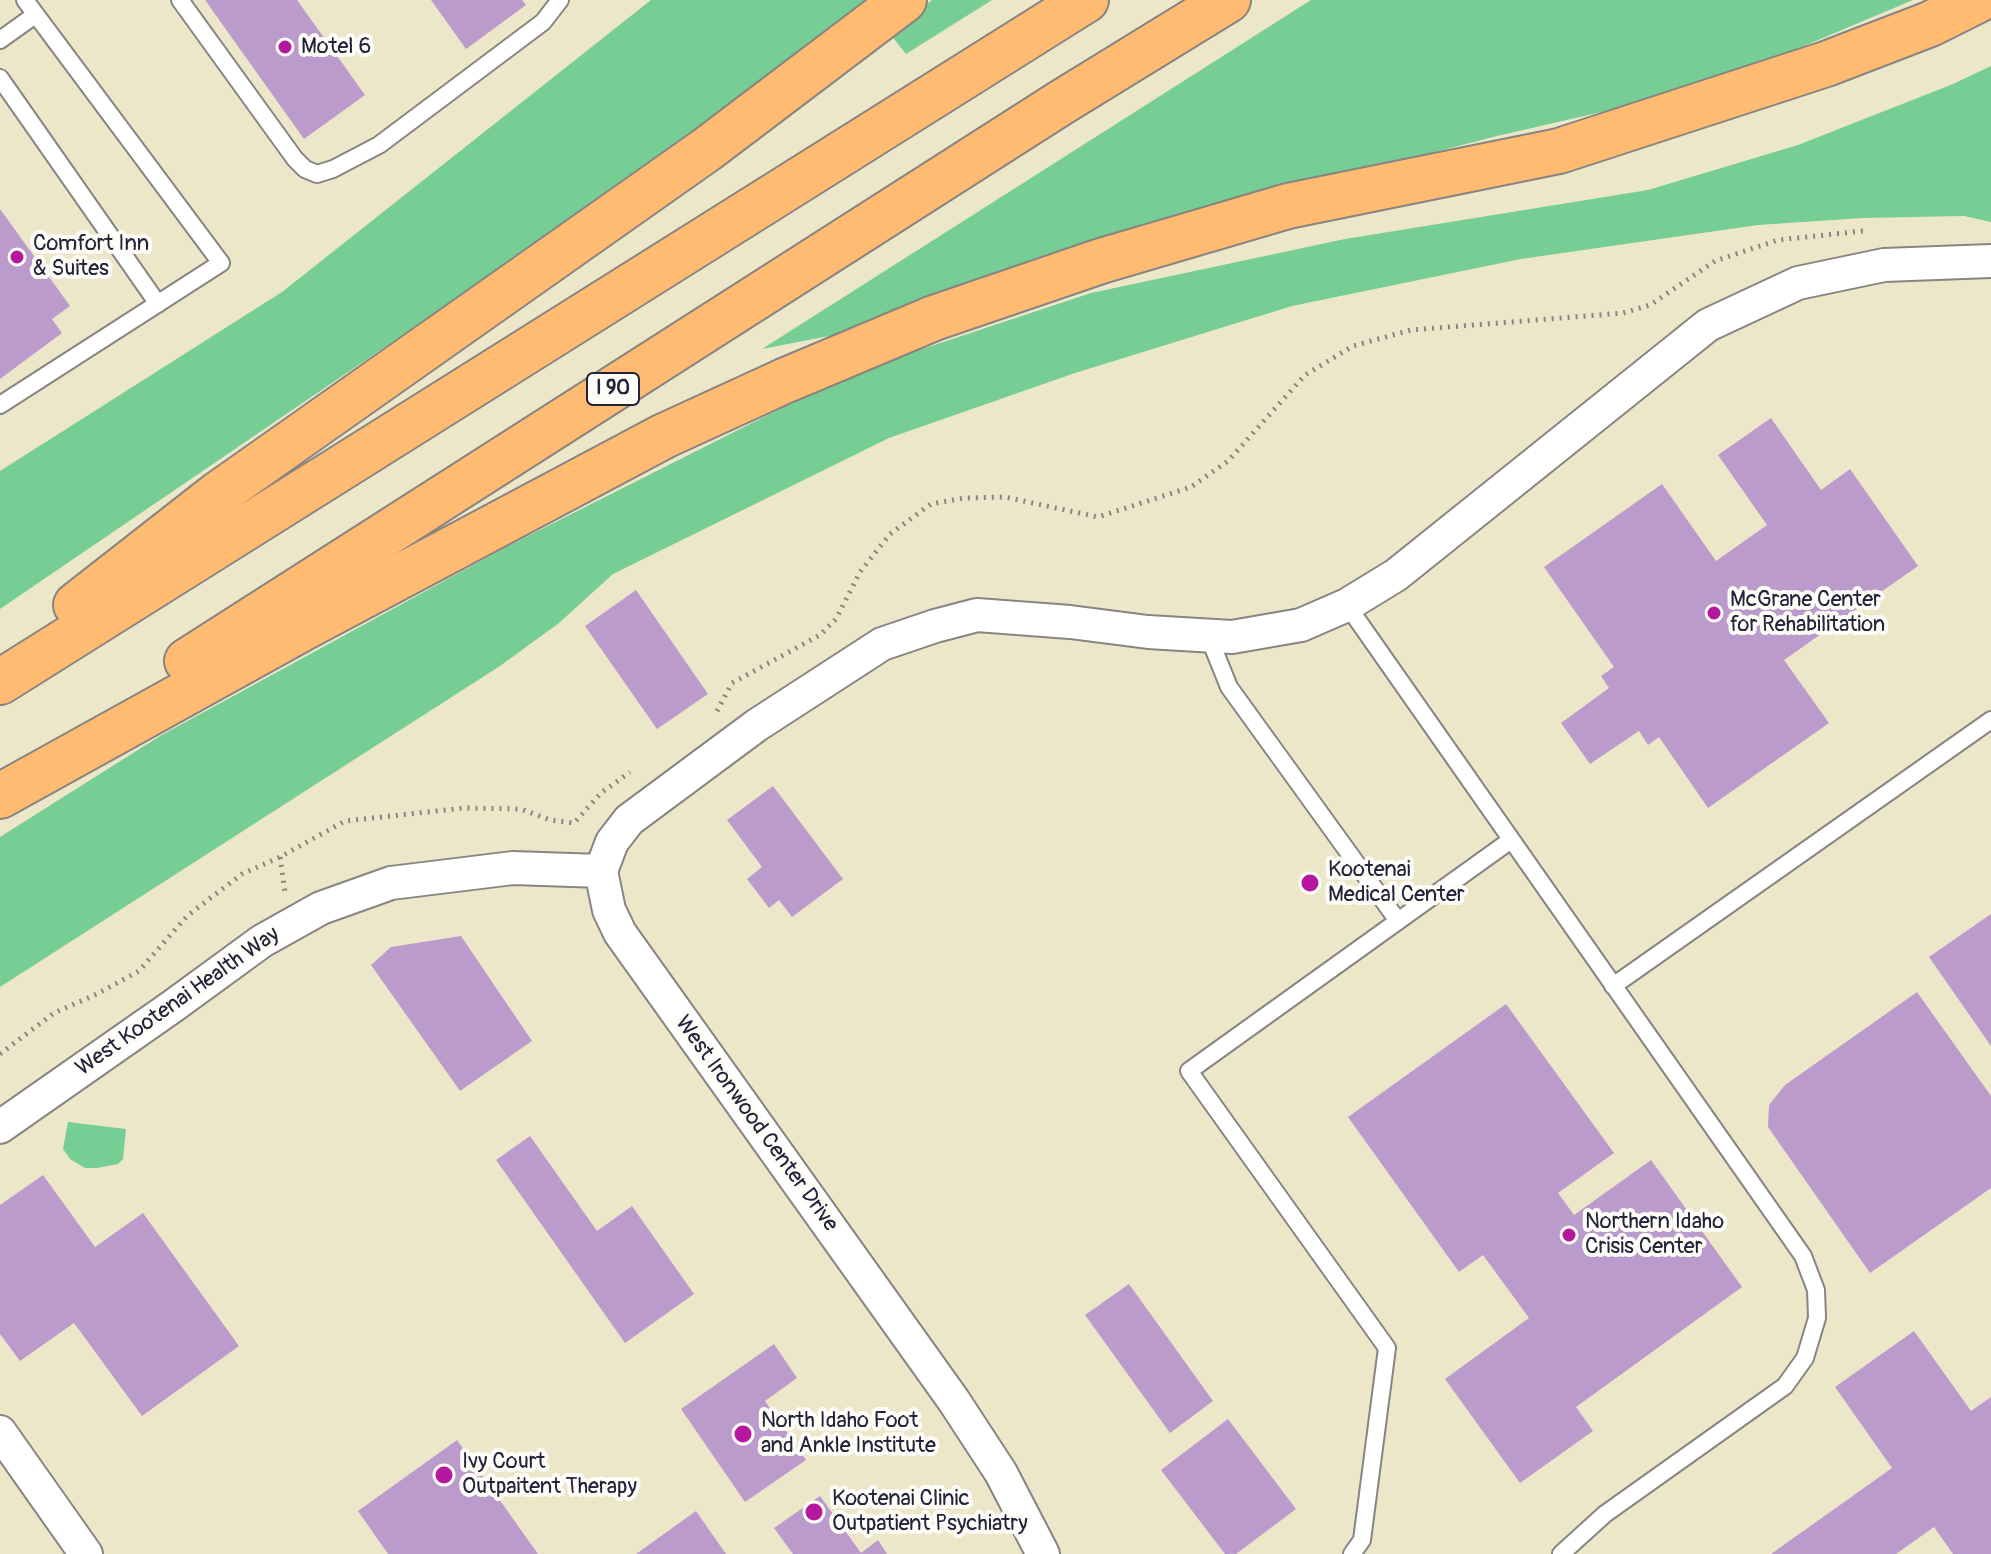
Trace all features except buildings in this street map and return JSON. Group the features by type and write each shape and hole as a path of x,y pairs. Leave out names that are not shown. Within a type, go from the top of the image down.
{"highway":[{"path":"0,665 218,494 706,150 904,0"},
{"path":"0,682 1086,0"},
{"name":"I 90","path":"0,781 1062,102 1228,0"},
{"path":"0,796 305,627 664,436 934,318 1101,261 1288,206 1559,151 1826,64 1930,24 1978,0"},
{"path":"1826,64 1991,26"}],"street":[{"path":"601,871 612,842 629,820 757,725 882,644 977,615 1232,637 1301,625 1347,605 1396,575 1708,325 1798,283 1884,265 1991,261"},
{"name":"West Kootenai Health Way","path":"0,1127 262,941 321,908 391,883 513,868 601,871"},
{"name":"West Ironwood Center Drive","path":"601,871 609,910 620,933 954,1401 1001,1473 1043,1554"},
{"path":"0,1432 86,1554"}],"lane":[{"path":"0,405 221,263 25,0"},
{"path":"180,0 295,159 305,169 317,174 379,145 543,22 560,0"},
{"path":"0,40 35,15"},
{"path":"0,78 158,304"},
{"path":"1347,605 1803,1256 1816,1290 1817,1318 1805,1358 1785,1386 1605,1514 1561,1554"},
{"path":"1208,635 1229,687 1398,921"},
{"path":"1613,986 1991,720"},
{"path":"1352,1554 1362,1540 1387,1348 1189,1071 1511,840"}],"path":[{"path":"706,718 718,709 732,683 820,635 836,619 860,572 890,534 931,504 964,498 1005,497 1098,517 1191,487 1228,461 1305,375 1353,346 1411,330 1623,313 1650,305 1687,283 1715,261 1778,240 1863,231"},
{"path":"0,1054 54,1013 139,971 187,916 242,874 345,821 464,808 521,809 550,820 574,823 601,793 636,768"},
{"path":"280,857 287,904"}],"green space":[{"path":"651,0 870,0 705,129 0,609 0,471 282,292"},
{"path":"932,0 992,0 906,54 890,34"},
{"path":"1311,0 1913,0 1702,89 1497,136 1098,239 834,335 762,349"},
{"path":"1991,66 1991,222 1964,216 1863,218 1758,225 1521,259 1292,306 1075,373 889,438 613,574 559,623 500,666 0,987 0,837 160,736 510,545 853,372 1091,293 1345,239 1648,190 1798,145"},
{"path":"68,1122 126,1129 123,1159 118,1164 85,1168 70,1159 63,1149"}],"place":[{"name":"Motel 6","path":"285,47"},
{"name":"Comfort Inn & Suites","path":"17,257"},
{"name":"McGrane Center for Rehabilitation","path":"1714,613"},
{"name":"Kootenai Medical Center","path":"1310,883"},
{"name":"Northern Idaho Crisis Center","path":"1569,1235"},
{"name":"North Idaho Foot and Ankle Institute","path":"743,1434"},
{"name":"Ivy Court Outpaitent Therapy","path":"444,1475"},
{"name":"Kootenai Clinic Outpatient Psychiatry","path":"814,1512"}]}
